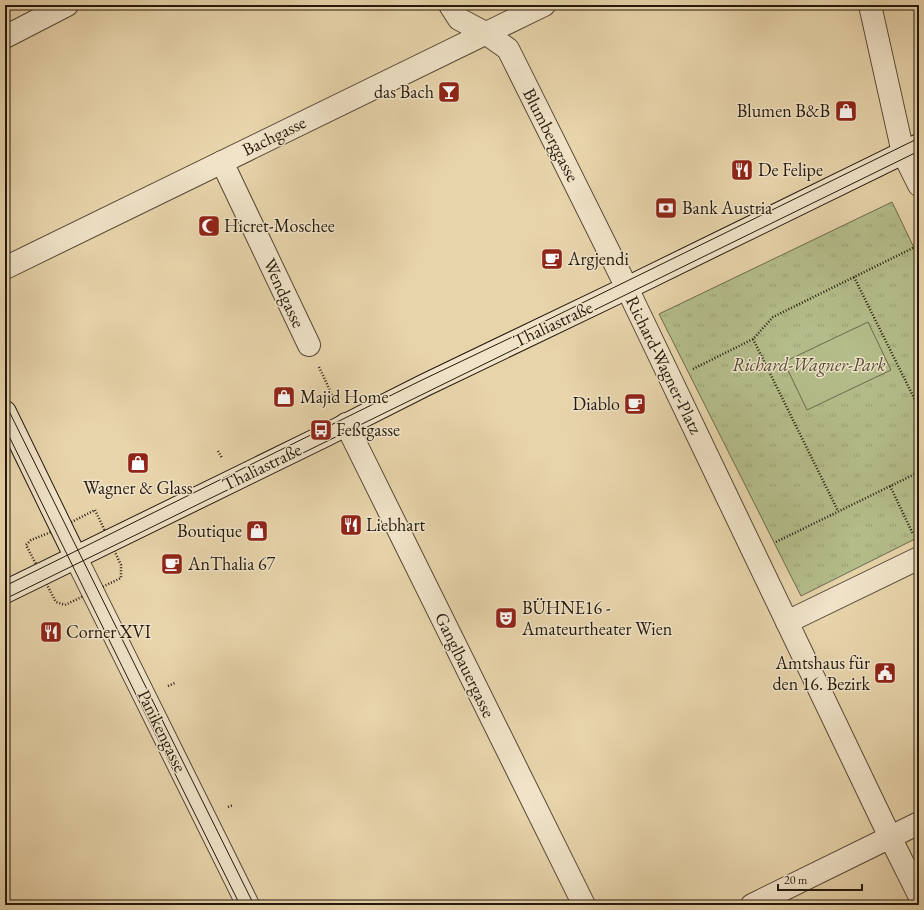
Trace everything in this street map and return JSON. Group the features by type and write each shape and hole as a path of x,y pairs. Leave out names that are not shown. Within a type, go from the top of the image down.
{"street":[{"path":"5,37 67,5"},
{"name":"Blumberggasse","path":"450,5 459,19 486,34 508,49 628,288"},
{"name":"Bachgasse","path":"5,268 544,5"},
{"path":"870,5 911,149 919,185"},
{"name":"Richard-Wagner-Platz","path":"911,149 628,288 919,895"},
{"name":"Wendgasse","path":"222,162 309,345"},
{"name":"Thaliastraße","path":"5,592 425,385 628,288"},
{"path":"5,412 76,558"},
{"name":"Ganglbauergasse","path":"346,424 584,905"},
{"path":"787,622 917,548"},
{"name":"Panikengasse","path":"76,558 248,905"},
{"path":"752,905 919,823"}],"path":[{"path":"671,379 753,339 773,317 919,245"},
{"path":"854,277 919,408"},
{"path":"753,339 838,511"},
{"name":"Wendgasse","path":"309,345 346,424"},
{"path":"754,552 919,472"},
{"path":"890,486 917,548"}],"green space":[{"name":"Richard-Wagner-Park","path":"892,202 919,258 919,537 801,596 659,314"},
{"path":"868,322 891,370 807,410 784,362"}],"tram line":[{"path":"5,586 422,380 919,138"},
{"path":"5,599 919,151"},
{"path":"5,403 254,905"},
{"path":"5,428 240,905"}],"place":[{"name":"das Bach","path":"449,92"},
{"name":"Blumen B&B","path":"846,111"},
{"name":"De Felipe","path":"742,170"},
{"name":"Bank Austria","path":"666,208"},
{"name":"Hicret-Moschee","path":"209,226"},
{"name":"Argjendi","path":"552,259"},
{"name":"Majid Home","path":"284,397"},
{"name":"Diablo","path":"635,404"},
{"name":"Feßtgasse","path":"321,430"},
{"name":"Wagner & Glass","path":"138,463"},
{"name":"Liebhart","path":"351,525"},
{"name":"Boutique","path":"257,531"},
{"name":"AnThalia 67","path":"172,564"},
{"name":"BÜHNE16 - Amateurtheater Wien","path":"506,618"},
{"name":"Corner XVI","path":"51,632"},
{"name":"Amtshaus für den 16. Bezirk","path":"885,673"}]}
